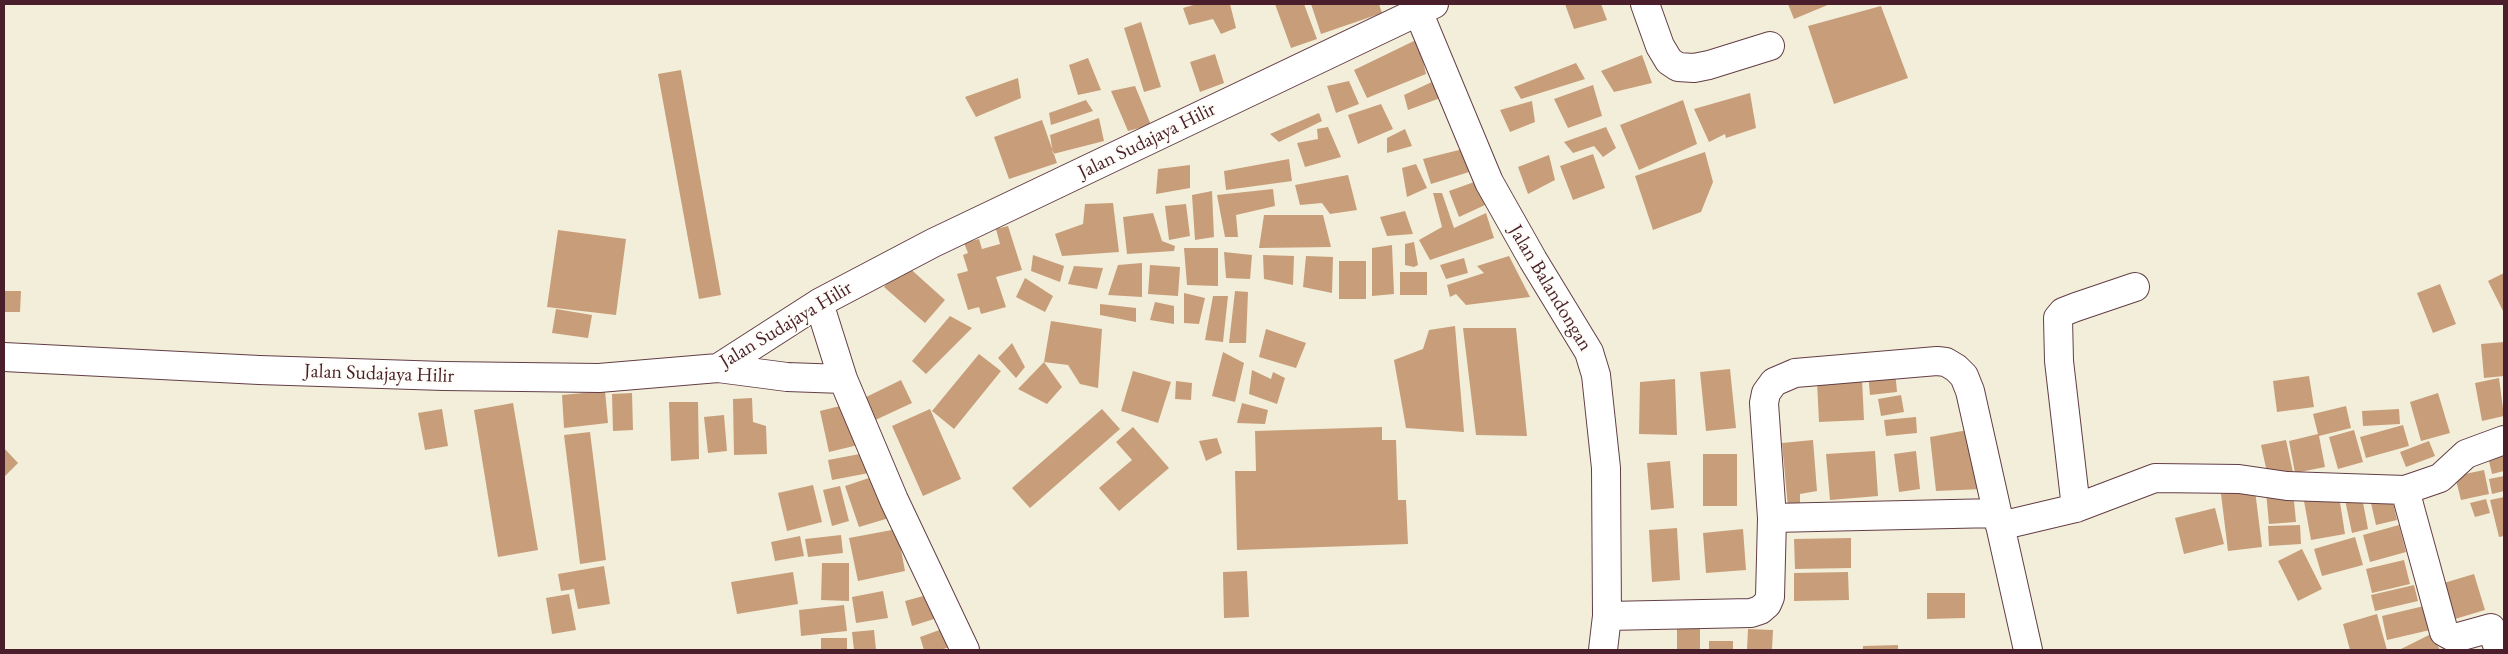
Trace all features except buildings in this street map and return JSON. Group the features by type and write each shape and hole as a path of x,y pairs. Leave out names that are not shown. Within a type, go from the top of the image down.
{"street":[{"path":"1646,4 1660,46 1669,61 1678,67 1694,68 1709,65 1770,46"},
{"name":"Jalan Sudajaya Hilir","path":"4,357 259,370 444,376 599,378 718,368 819,303 932,243 1422,6"},
{"name":"Jalan Balandongan","path":"1422,6 1489,182 1533,260 1589,352 1596,375 1606,468 1607,616 1603,650"},
{"path":"2076,508 2058,361 2058,318 2063,312 2135,287"},
{"path":"819,303 843,379 894,500 965,650"},
{"path":"1607,616 1750,613 1760,610 1767,604 1770,597 1772,518 1764,403 1766,393 1774,382 1795,373 1937,361 1946,362 1956,368 1964,376 1970,391 2028,650"},
{"path":"718,368 788,377 843,379"},
{"path":"1772,518 1999,520 2076,508 2155,478 2240,479 2287,486 2405,490 2440,478 2466,454 2504,440"},
{"path":"2405,490 2444,632 2454,638 2491,628 2499,650"}]}
